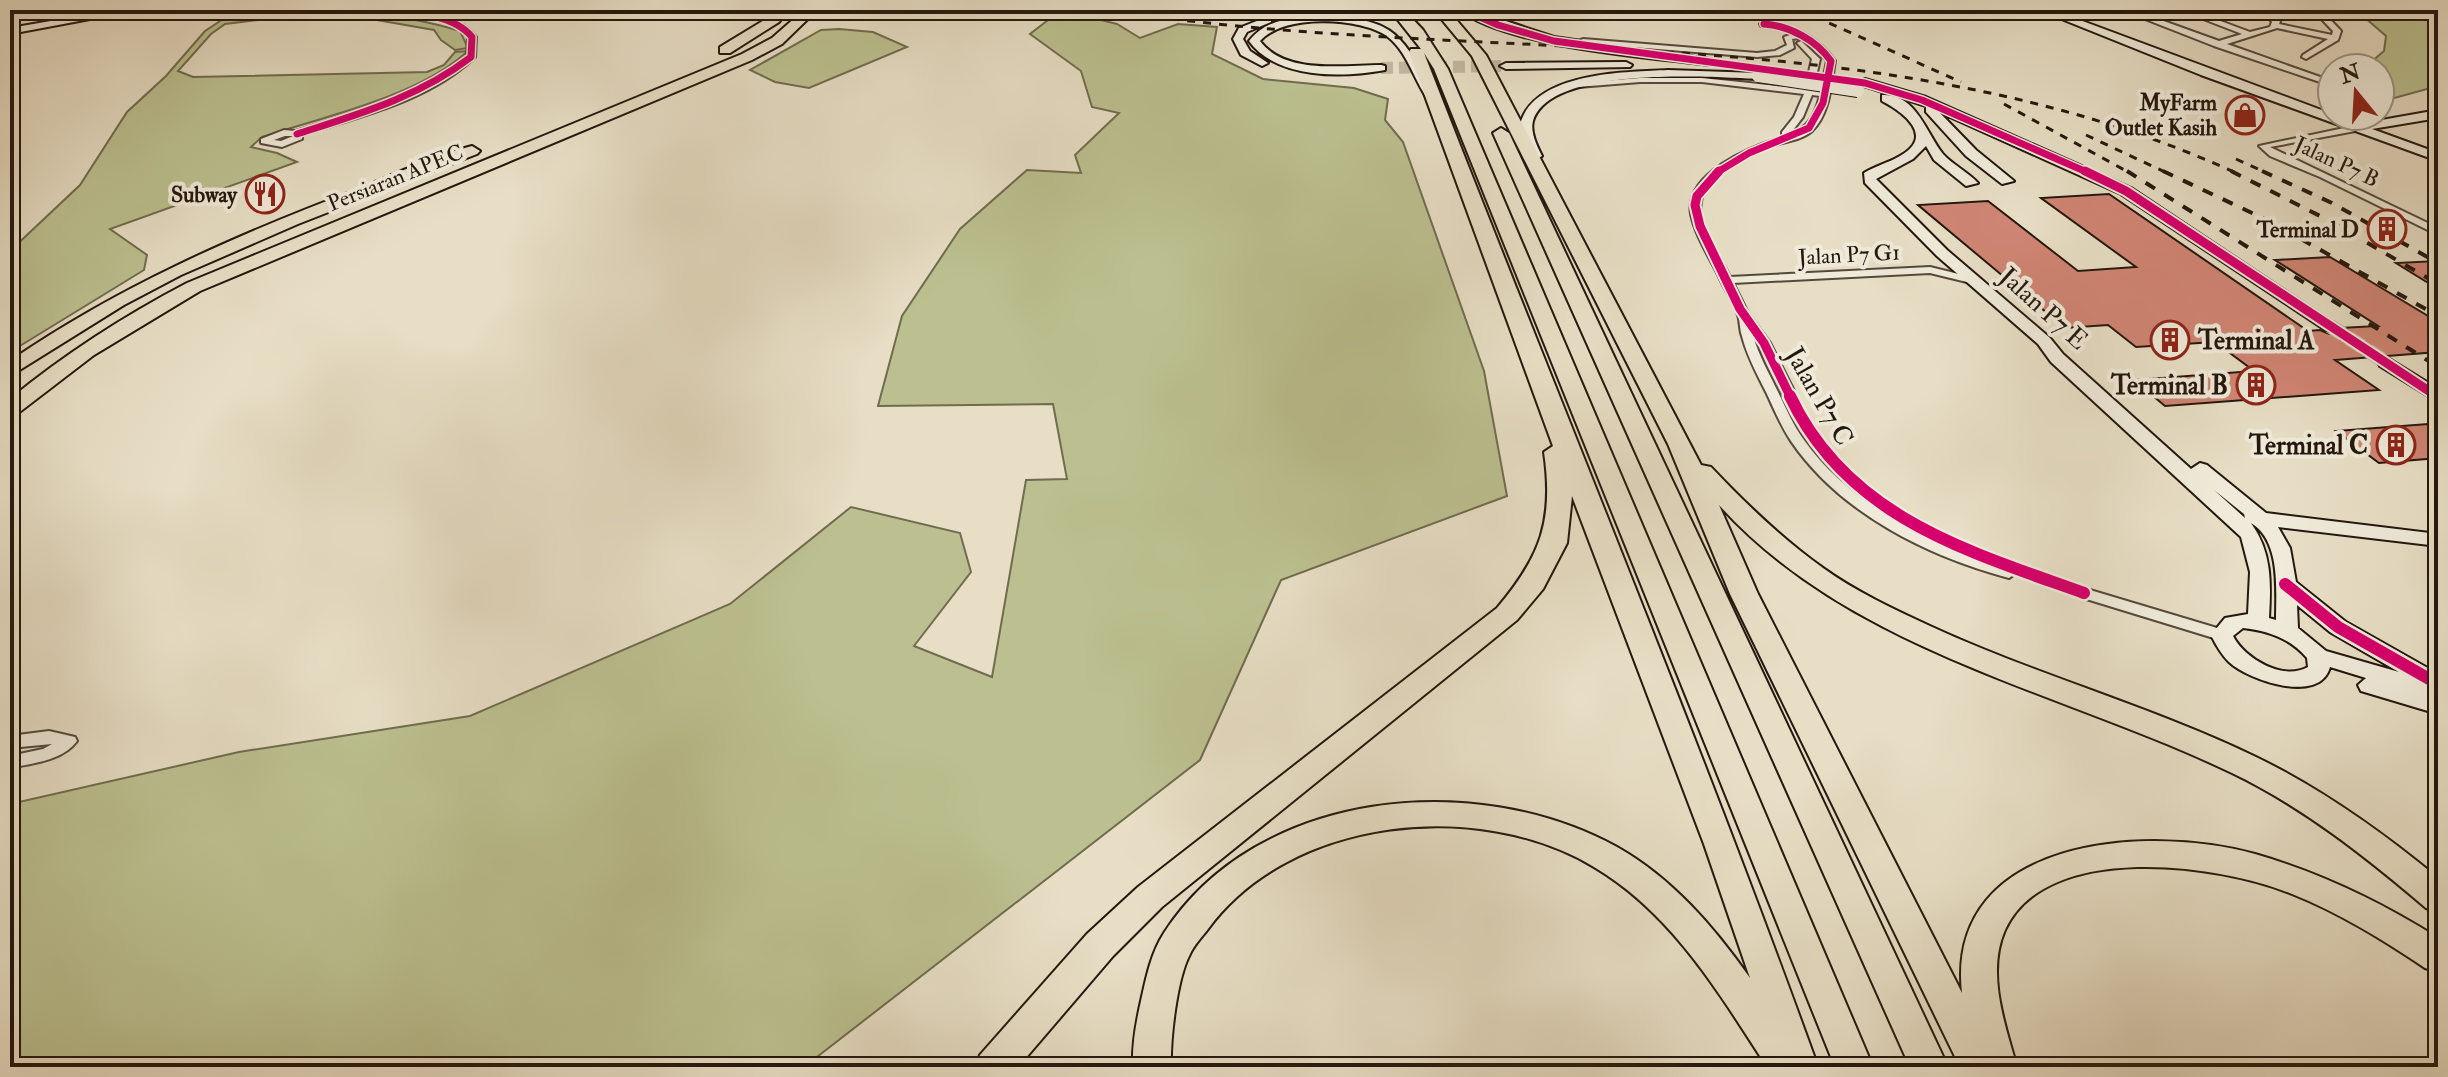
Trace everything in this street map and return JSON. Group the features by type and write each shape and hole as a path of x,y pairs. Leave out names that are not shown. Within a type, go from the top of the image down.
{"highway":[{"path":"1381,10 1404,34 1419,57 1539,379 1721,844 1799,1067"},
{"path":"1397,10 1433,53 1459,109 1854,1067"},
{"path":"1429,10 1462,48 1477,78 1929,1067"},
{"path":"1441,10 1479,55 1680,444 1744,594 1980,1067"},
{"path":"994,1067 1100,945 1150,897 1437,672 1507,614 1533,583 1554,543 1561,484 1539,379"},
{"path":"1680,444 1754,530 1809,574 1843,595 1927,635 2133,717 2281,783 2399,865 2438,898"},
{"path":"1152,1067 1156,1019 1176,945 1200,909 1223,886 1279,850 1329,829 1368,820 1415,815 1461,816 1508,822 1551,833 1602,855 1640,880 1667,902 1706,944 1789,1067"},
{"path":"1998,1067 1980,984 1982,944 1991,921 2019,887 2040,875 2090,859 2159,852 2200,855 2248,866 2342,901 2438,957"}],"main road":[{"name":"Persiaran APEC","path":"10,370 83,319 225,248 593,106 722,52 763,28 782,10"},
{"name":"Persiaran APEC","path":"10,410 102,337 182,292 223,272 617,110 738,69 777,41 811,10"},
{"path":"593,106 678,75 690,77 617,110"},
{"path":"675,88 724,84"}],"street":[{"path":"10,30 77,22 133,10"},
{"path":"297,134 299,137 288,143 272,145 264,141 278,134 297,134 406,97 448,75 471,57 472,37 462,26 377,10"},
{"path":"1308,10 1250,26 1239,35 1239,44 1252,58 1287,71 1384,70 1317,68 1284,63 1262,54 1254,41 1263,29 1291,21 1344,20 1377,27 1395,36 1433,99"},
{"path":"1464,10 1523,33 1554,41 1861,87 1922,100 2126,191 2330,326"},
{"path":"2044,10 2257,91 2316,109"},
{"path":"2055,10 2215,71 2316,104"},
{"path":"2126,10 2316,79"},
{"path":"2184,10 2253,36"},
{"path":"2267,10 2274,15 2276,26"},
{"path":"2306,57 2335,38 2337,31 2317,10"},
{"path":"2217,44 2253,36 2276,26 2335,38"},
{"path":"1523,33 1607,44 1831,61"},
{"path":"1744,54 1783,52 1791,46 1794,36"},
{"path":"1794,36 1816,59"},
{"path":"1794,36 1825,52 1831,61"},
{"path":"1786,138 1786,132 1796,122 1809,92 1816,59"},
{"name":"Jalan P7 C","path":"1831,61 1819,113 1809,129 1726,165 1702,186 1695,200 1696,218 1743,315 1748,344 1789,428 1822,470 1848,495 1940,549 1991,569 2084,593 2222,635"},
{"path":"1507,68 1681,69 1762,73"},
{"path":"1546,182 1526,134 1527,119 1536,104 1572,86 1604,79 1665,73 1762,73"},
{"path":"1572,86 1664,79 1742,83 1824,94"},
{"path":"1742,83 1785,97 1796,106 1799,114"},
{"path":"1861,87 1902,106 1916,117 1939,157 1971,183"},
{"path":"1922,100 1971,153 2007,181"},
{"path":"2296,104 2313,117 2314,133"},
{"path":"2396,114 2438,105"},
{"path":"2396,119 2438,114"},
{"path":"2407,119 2402,126 2407,140"},
{"name":"Jalan P7 E","path":"1921,127 1923,137 1918,149 1875,172 1869,176 1870,180 1971,280 2044,341 2057,358 2257,518 2276,539 2285,584 2287,631"},
{"name":"Jalan P7 B","path":"2318,132 2263,146 2273,154 2438,232"},
{"path":"2391,132 2438,157"},
{"path":"2407,140 2438,149"},
{"path":"288,143 301,148"},
{"name":"Jalan P7 G1","path":"1759,277 1914,265 1932,261 1942,253"},
{"path":"1719,264 1759,277"},
{"name":"Jalan P7 G1","path":"1726,278 1930,270 1971,280"},
{"path":"1734,298 1759,277"},
{"path":"2386,362 2438,397"},
{"name":"Jalan P7 E","path":"2141,426 2252,537 2262,570 2258,622"},
{"path":"2232,516 2438,540"},
{"path":"2285,584 2338,627 2438,684"},
{"path":"2318,663 2302,678 2272,675 2242,661 2224,643 2222,635 2233,623 2258,622 2287,631 2300,638 2318,663 2438,706"},
{"path":"2318,663 2438,691"},
{"path":"10,742 49,737 69,741 47,754 10,762"}],"green space":[{"path":"237,10 349,12 405,18 460,31 468,48 455,50 441,40 434,30 371,19 284,17 225,24 211,34 178,71 193,77 427,72 444,65 455,52 468,51 448,67 398,92 262,137 251,147 297,162 110,229 147,255 144,270 10,352 10,251 80,185 127,112 166,76 205,31"},
{"path":"1061,10 1117,24 1140,38 1178,24 1217,27 1212,54 1263,79 1354,88 1388,99 1385,120 1403,142 1484,371 1507,496 1281,580 1200,760 804,1067 10,1067 10,804 239,752 470,716 730,604 851,507 960,533 971,572 914,646 992,677 1026,480 1067,479 1053,404 878,406 902,316 960,229 1027,170 1081,173 1075,155 1119,113 1092,107 1081,71 1030,34"},
{"path":"2356,10 2438,10 2438,86 2396,98 2396,52 2383,52 2386,36"},
{"path":"821,30 873,32 907,47 809,88 775,82 750,70"}],"building":[{"path":"2109,194 2308,331 2320,330 2329,334 2340,328 2378,326 2275,260 2330,257 2438,322 2438,352 2335,360 2379,390 2165,406 2134,380 2254,371 2215,342 2136,347 2108,325 2065,328 1918,205 1988,201 2078,271 2136,267 2041,198"},
{"path":"2438,261 2438,289 2396,263"},
{"name":"Terminal C","path":"2428,424 2438,431 2438,458 2379,463 2336,431"}],"tunnel":[{"path":"1381,68 1506,66"},
{"path":"2330,326 2386,362"}],"railway":[{"path":"1108,10 1249,27 1680,53 1823,66 1964,88 2102,122 2232,171"},
{"path":"1800,10 1961,82"},
{"path":"2004,104 2130,173"},
{"path":"2086,135 2167,173"},
{"path":"2236,159 2267,173"},
{"path":"2127,171 2438,367"},
{"path":"2163,171 2269,221 2438,316"},
{"path":"2232,171 2236,173"},
{"path":"2232,171 2328,220 2438,284"},
{"path":"2262,171 2332,203 2438,263"}],"cycle path":[{"path":"297,134 411,95 452,72 471,57 472,37 456,24 429,16 377,10"},
{"path":"1464,10 1498,25 1554,41 1865,83 1922,100 2126,191 2438,397"},
{"path":"1764,24 1802,35 1820,47 1831,61 1820,111 1803,133 1762,147 1712,176 1697,196 1695,205 1705,238 1737,304 1764,343 1801,419 1828,459 1884,506 1948,541 2084,593"},
{"path":"2285,584 2338,627 2438,684"}],"place":[{"name":"MyFarm Outlet Kasih","path":"2245,115"},
{"name":"Subway","path":"265,194"},
{"name":"Terminal D","path":"2387,229"},
{"name":"Terminal A","path":"2170,340"},
{"name":"Terminal B","path":"2256,385"},
{"name":"Terminal C","path":"2396,445"}]}
